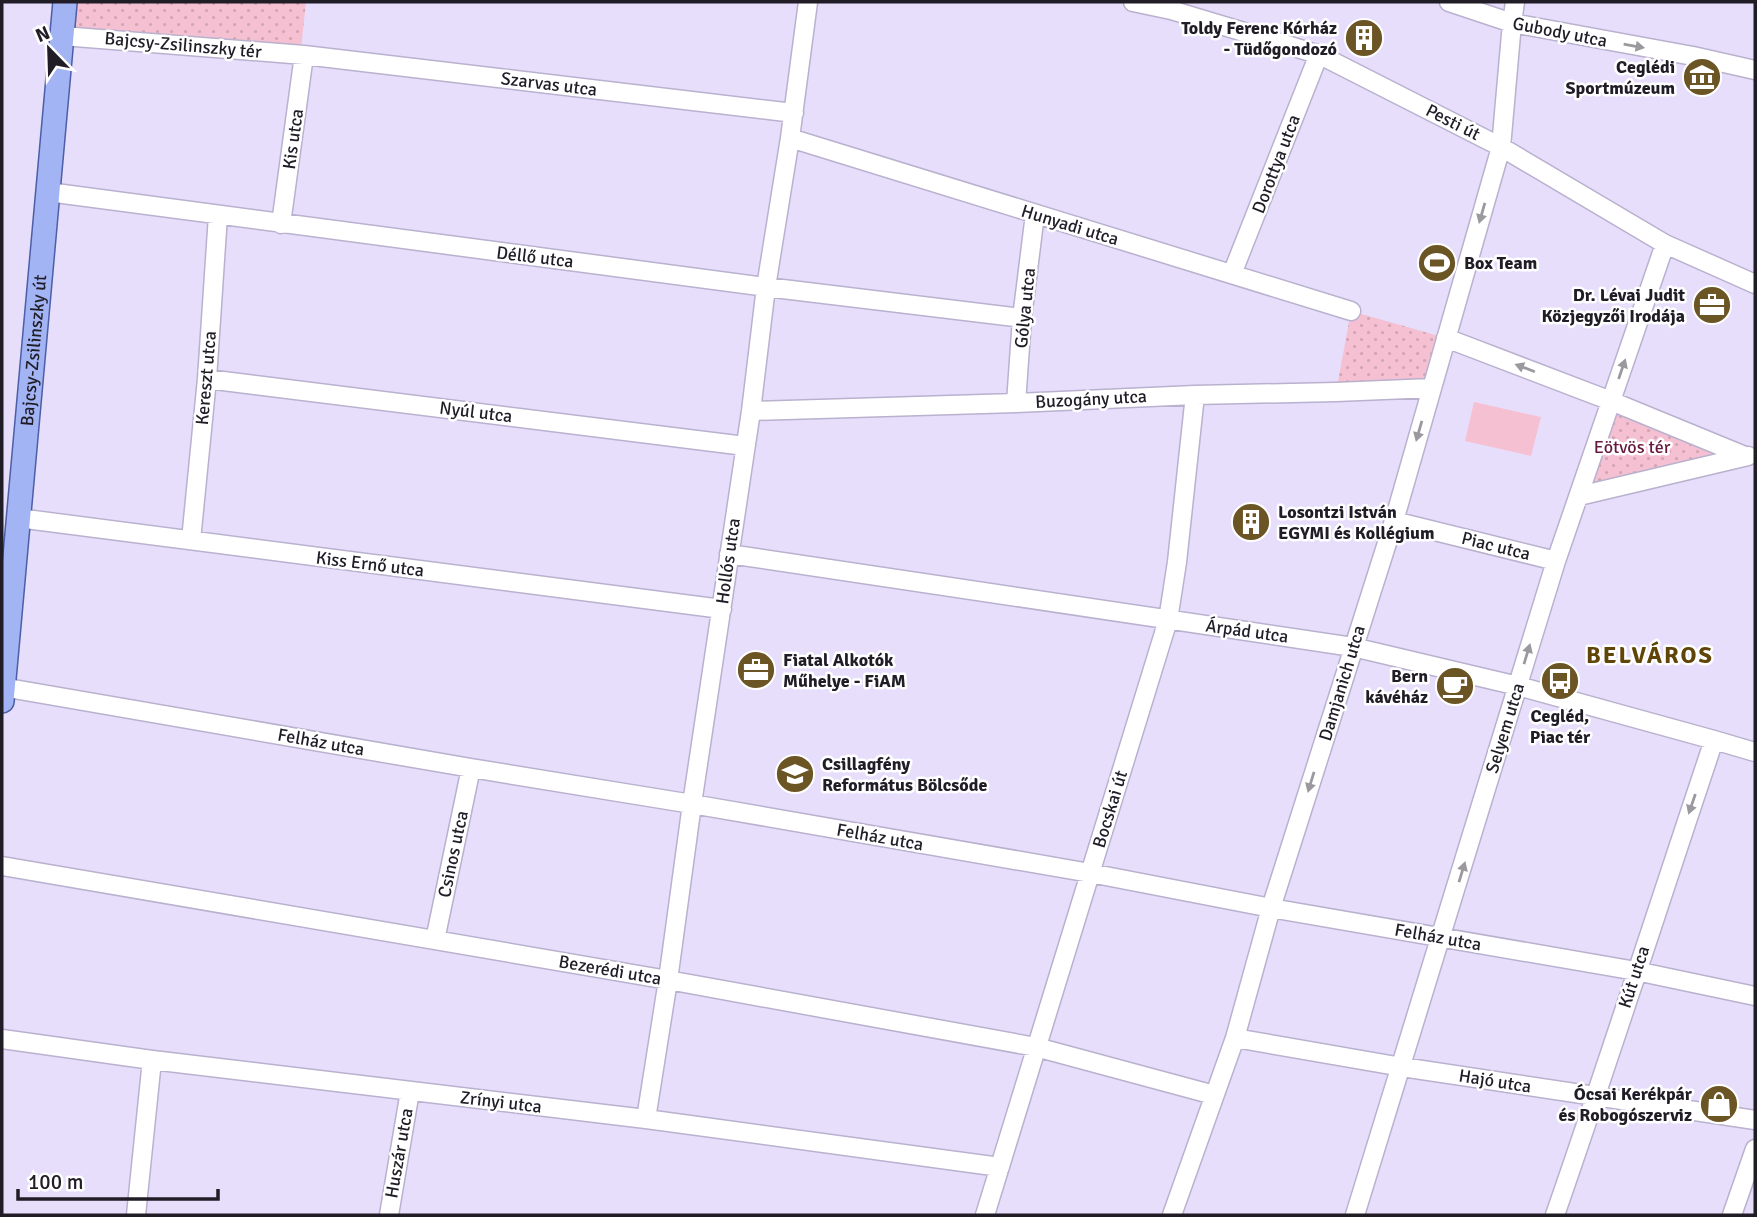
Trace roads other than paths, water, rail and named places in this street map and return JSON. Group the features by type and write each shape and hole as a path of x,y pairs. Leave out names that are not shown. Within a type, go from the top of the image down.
{"main road":[{"name":"Bajcsy-Zsilinszky út","path":"2,692 65,2"}],"street":[{"name":"Hollós utca","path":"646,1119 751,411 766,287 794,113 808,2"},
{"name":"Pesti út","path":"1133,2 1172,6 1320,55 1501,147 1665,244 1755,284"},
{"name":"Gubody utca","path":"1449,2 1512,23 1755,70"},
{"name":"Damjanich utca","path":"1172,1215 1235,1038 1271,908 1394,521 1501,147 1515,2"},
{"name":"Bajcsy-Zsilinszky tér","path":"62,36 304,55"},
{"name":"Szarvas utca","path":"304,55 794,113"},
{"name":"Kis utca","path":"281,224 304,55"},
{"name":"Dorottya utca","path":"1232,274 1320,55"},
{"name":"Hunyadi utca","path":"790,138 1351,311"},
{"name":"Déllő utca","path":"48,192 766,287 1023,318"},
{"name":"Kereszt utca","path":"191,540 207,379 218,215"},
{"name":"Gólya utca","path":"1016,403 1035,215"},
{"name":"Selyem utca","path":"1355,1215 1556,561 1665,244"},
{"path":"1446,338 1750,456"},
{"name":"Nyúl utca","path":"207,379 745,446"},
{"name":"Buzogány utca","path":"751,411 1432,388"},
{"name":"Bocskai út","path":"986,1215 1168,620 1195,395"},
{"path":"1579,496 1750,456"},
{"name":"Kiss Ernő utca","path":"18,518 722,609"},
{"name":"Piac utca","path":"1394,521 1556,561"},
{"name":"Árpád utca","path":"729,554 1353,647 1518,686 1755,752"},
{"name":"Felház utca","path":"2,692 692,804 1090,873 1271,908 1636,971 1755,996"},
{"name":"Kút utca","path":"1555,1215 1714,740"},
{"name":"Csinos utca","path":"435,940 471,768"},
{"name":"Bezerédi utca","path":"2,866 668,980 1036,1048 1213,1095"},
{"name":"Hajó utca","path":"1235,1038 1402,1067 1755,1120"},
{"name":"Zrínyi utca","path":"2,1039 152,1060 646,1119 1000,1167"},
{"path":"136,1215 152,1060"},
{"name":"Huszár utca","path":"389,1215 410,1091"},
{"path":"1732,1215 1755,1151"}],"place":[{"name":"Toldy Ferenc Kórház - Tüdőgondozó","path":"1364,38"},
{"name":"Ceglédi Sportmúzeum","path":"1702,77"},
{"name":"Box Team","path":"1437,263"},
{"name":"Dr. Lévai Judit Közjegyzői Irodája","path":"1712,305"},
{"name":"Losontzi István EGYMI és Kollégium","path":"1251,522"},
{"name":"Fiatal Alkotók Műhelye - FiAM","path":"756,670"},
{"name":"Cegléd, Piac tér","path":"1560,681"},
{"name":"Bern kávéház","path":"1455,686"},
{"name":"Csillagfény Református Bölcsőde","path":"795,774"},
{"name":"Ócsai Kerékpár és Robogószerviz","path":"1719,1104"}],"district":[{"name":"BELVÁROS","path":"1650,655"}],"park label":[{"name":"Eötvös tér","path":"1632,447"}]}
